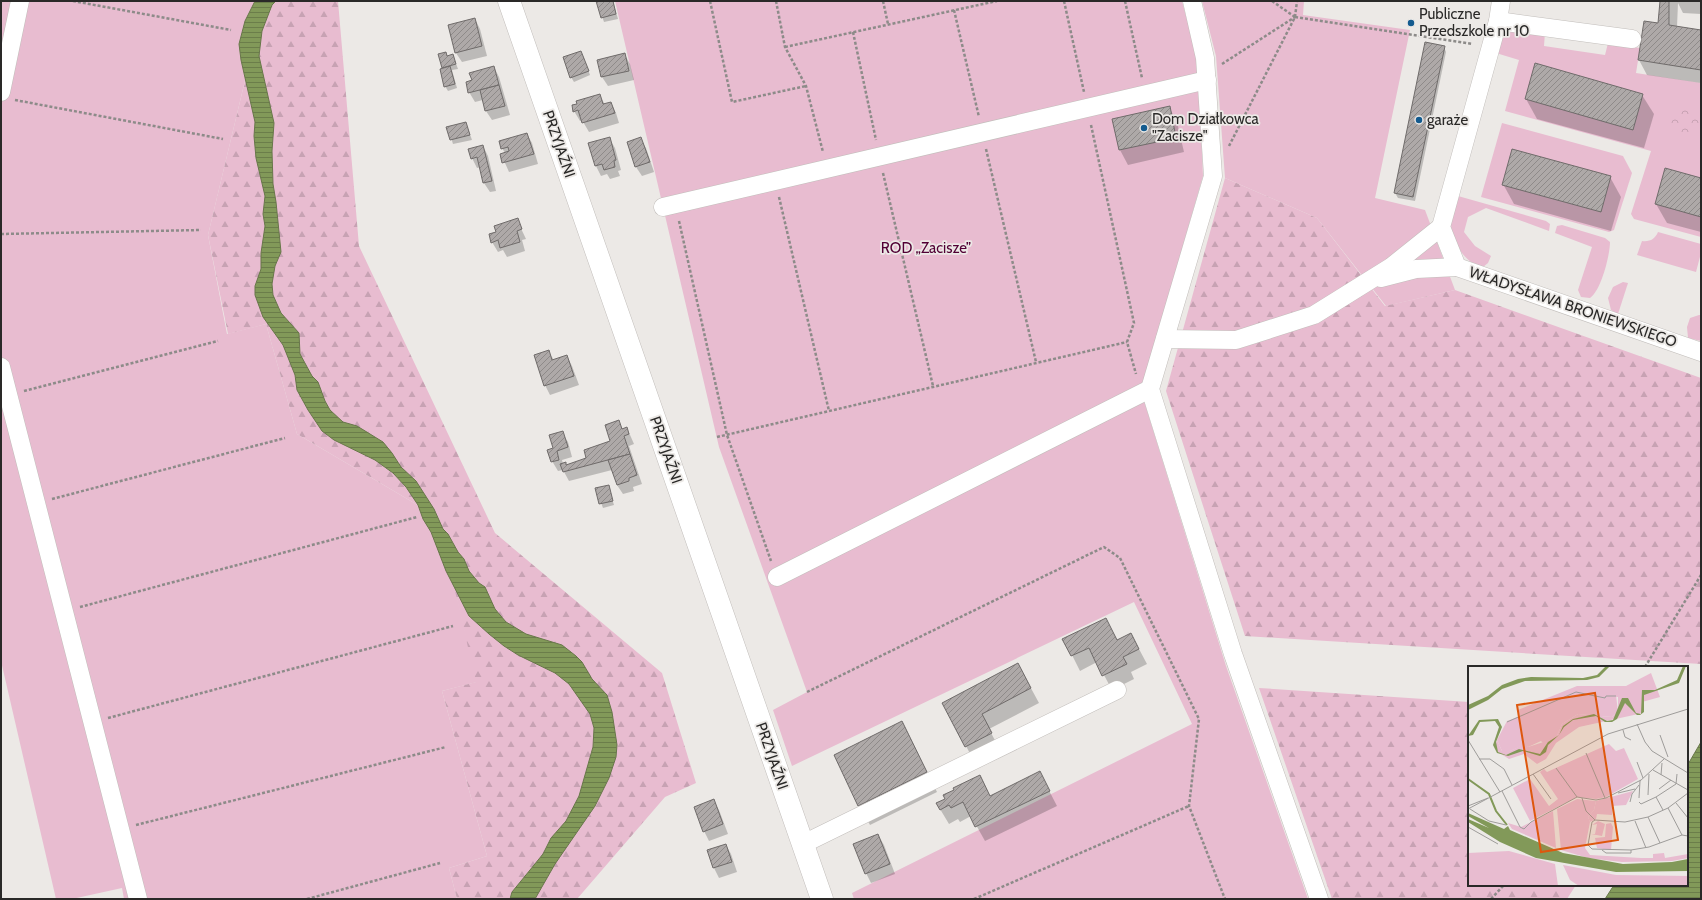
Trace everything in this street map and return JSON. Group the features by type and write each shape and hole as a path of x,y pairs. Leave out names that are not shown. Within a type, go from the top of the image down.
{"main road":[{"name":"PRZYJAŹNI","path":"509,1 822,899"}],"street":[{"path":"5,95 20,1"},
{"path":"1192,1 1206,58 1213,176 1165,339 1146,391 1233,654 1319,899"},
{"path":"1165,339 1236,340 1314,315 1391,267 1441,227 1498,21 1501,1"},
{"path":"1498,21 1632,39"},
{"path":"669,206 1146,95 1207,77"},
{"name":"WŁADYSŁAWA BRONIEWSKIEGO","path":"1441,227 1457,267 1701,352"},
{"path":"1369,280 1416,269 1457,267"},
{"path":"1,367 138,899"},
{"path":"777,577 1146,391"},
{"path":"803,844 1116,690"}],"path":[{"path":"73,1 231,30"},
{"path":"710,1 732,102 806,86"},
{"path":"776,1 785,47 806,86 828,169"},
{"path":"883,1 888,24"},
{"path":"785,47 997,1"},
{"path":"1064,1 1084,93"},
{"path":"1125,1 1146,95"},
{"path":"1272,1 1295,17 1491,47"},
{"path":"1228,148 1295,17 1297,1"},
{"path":"954,10 979,118"},
{"path":"1207,77 1295,17"},
{"path":"852,32 933,386"},
{"path":"5,95 223,140"},
{"path":"1091,124 1134,323 1127,342 1146,391"},
{"path":"986,148 1036,362"},
{"path":"775,181 828,411"},
{"path":"669,206 727,435 777,577"},
{"path":"1,234 201,230"},
{"path":"8,395 218,341"},
{"path":"717,437 1127,342"},
{"path":"36,504 285,438"},
{"path":"64,611 417,518"},
{"path":"807,692 1104,547 1120,558 1199,719 1189,806 1225,899"},
{"path":"1645,666 1701,575"},
{"path":"92,722 453,626"},
{"path":"120,829 446,747"},
{"path":"974,899 1189,806"},
{"path":"307,899 440,863"},
{"path":"1491,899 1503,886"}],"green space":[{"path":"1,1 264,1 208,235 227,334 266,324 297,434 438,517 477,682 442,691 487,856 449,868 457,899 124,899 122,888 72,899 56,899 1,661"},
{"path":"264,1 338,1 359,246 495,533 662,673 696,783 665,797 577,899 457,899 449,868 487,856 442,691 476,682 438,517 297,434 266,324 228,334 208,235"},
{"name":"ROD „Zacisze”","path":"615,1 1182,1 1198,61 1203,176 1141,391 1226,666 1308,899 854,899 852,893 1192,724 1134,602 792,766 773,710 807,692 719,447"},
{"path":"1202,1 1304,1 1303,15 1410,30 1375,198 1425,210 1455,290 1386,306 1317,218 1225,178 1216,56"},
{"path":"1507,30 1545,32 1544,46 1605,55 1608,43 1640,48 1636,73 1701,83 1701,237 1634,219 1631,214 1651,151 1505,111 1519,60 1496,53 1503,34"},
{"path":"1683,104 1689,104 1698,108 1702,120 1698,132 1689,136 1683,136 1674,132 1670,123 1670,117 1674,108"},
{"path":"1502,123 1623,156 1632,173 1614,230 1609,232 1481,197"},
{"path":"1225,178 1317,218 1385,306 1455,290 1701,378 1701,664 1245,636 1166,391"},
{"path":"1458,196 1546,221 1550,224 1549,231 1486,208 1468,217 1464,232 1475,246 1491,256 1488,263 1483,267 1477,265 1465,257 1457,245 1452,231 1451,224 1453,210"},
{"path":"1562,225 1605,238 1610,242 1607,264 1601,281 1598,288 1590,298 1581,297 1578,290 1592,247 1555,233 1557,226"},
{"path":"1658,232 1701,244 1701,253 1696,272 1637,255 1642,241 1652,240"},
{"path":"1623,282 1628,283 1618,314 1611,310 1608,298 1613,287"},
{"path":"1701,315 1701,341 1688,338 1687,327 1690,318"},
{"path":"1259,688 1468,702 1468,886 1575,886 1567,899 1332,899"}],"shaded area":[{"path":"255,1 276,1 272,5 262,31 259,56 274,123 272,151 273,184 281,252 275,266 272,284 273,295 281,313 299,333 300,354 312,376 318,382 330,410 343,422 357,426 383,442 401,467 416,481 434,509 443,529 448,534 458,552 464,559 469,571 479,583 485,587 495,609 506,622 526,634 562,645 582,662 592,679 607,695 612,712 617,745 616,757 609,778 595,806 555,864 535,899 510,899 512,892 543,854 551,838 566,821 579,796 593,747 594,728 590,714 569,684 555,673 518,655 504,646 469,616 446,571 431,532 423,519 418,505 406,487 393,473 375,460 334,440 322,431 297,390 295,375 283,345 263,317 255,295 255,286 261,269 261,253 265,226 263,214 265,196 256,158 254,136 255,122 241,60 239,44 245,21"},
{"path":"1701,742 1701,899 1605,899 1613,886 1688,886 1688,764"}],"building":[{"path":"596,1 613,1 616,14 601,18"},
{"path":"1660,1 1669,1 1669,25 1701,30 1701,70 1638,60 1644,21 1658,23"},
{"path":"475,18 482,46 455,53 448,25"},
{"name":"garaże","path":"1425,42 1445,46 1413,197 1394,193"},
{"path":"581,51 589,71 570,78 563,57"},
{"path":"446,52 447,56 453,54 456,64 442,68 438,54"},
{"path":"625,53 629,71 601,77 597,60"},
{"path":"1535,63 1643,94 1633,130 1525,99"},
{"path":"450,66 455,84 444,87 440,69"},
{"path":"494,66 499,85 468,93 466,82 472,80 469,73"},
{"path":"499,85 505,106 485,111 480,90"},
{"path":"600,94 603,104 611,102 615,113 582,123 578,110 573,112 572,105 577,104 576,101"},
{"name":"Dom Działkowca \"Zacisze\"","path":"1170,106 1176,138 1119,150 1112,119"},
{"path":"466,122 470,135 450,140 446,127"},
{"path":"527,133 534,154 502,163 500,154 509,151 508,147 501,149 499,141"},
{"path":"610,137 616,160 614,161 615,167 604,170 602,164 595,166 588,143"},
{"path":"641,137 650,162 635,167 627,142"},
{"path":"483,145 492,181 483,183 477,157 471,159 468,149"},
{"path":"1512,149 1611,176 1601,212 1502,185"},
{"path":"1665,168 1701,178 1701,217 1655,204"},
{"path":"518,218 522,229 517,231 520,242 500,248 498,240 491,243 489,234 496,232 494,226"},
{"path":"549,350 552,360 567,355 574,376 544,386 534,355"},
{"path":"619,420 622,429 627,427 629,434 624,436 630,454 563,472 560,464 566,462 566,465 586,458 584,450 610,441 605,425"},
{"path":"563,431 568,447 557,451 559,460 551,462 547,450 553,448 549,435"},
{"path":"630,454 637,475 629,478 629,481 617,485 608,460"},
{"path":"609,485 613,501 599,504 595,488"},
{"path":"1106,618 1117,640 1131,633 1139,649 1123,657 1127,664 1102,676 1089,648 1071,656 1062,639"},
{"path":"1018,663 1031,688 982,714 992,733 965,747 942,703"},
{"path":"902,721 927,772 858,806 834,755"},
{"path":"1040,771 1050,791 975,827 963,802 951,808 949,805 940,810 936,803 945,799 943,795 954,790 953,788 980,775 990,796"},
{"path":"714,799 723,824 703,832 694,807"},
{"path":"878,834 890,864 865,874 853,844"},
{"path":"726,844 732,862 713,868 707,850"}],"place":[{"name":"Publiczne Przedszkole nr 10","path":"1411,23"},
{"name":"garaże","path":"1419,120"},
{"name":"Dom Działkowca \"Zacisze\"","path":"1144,128"}]}
